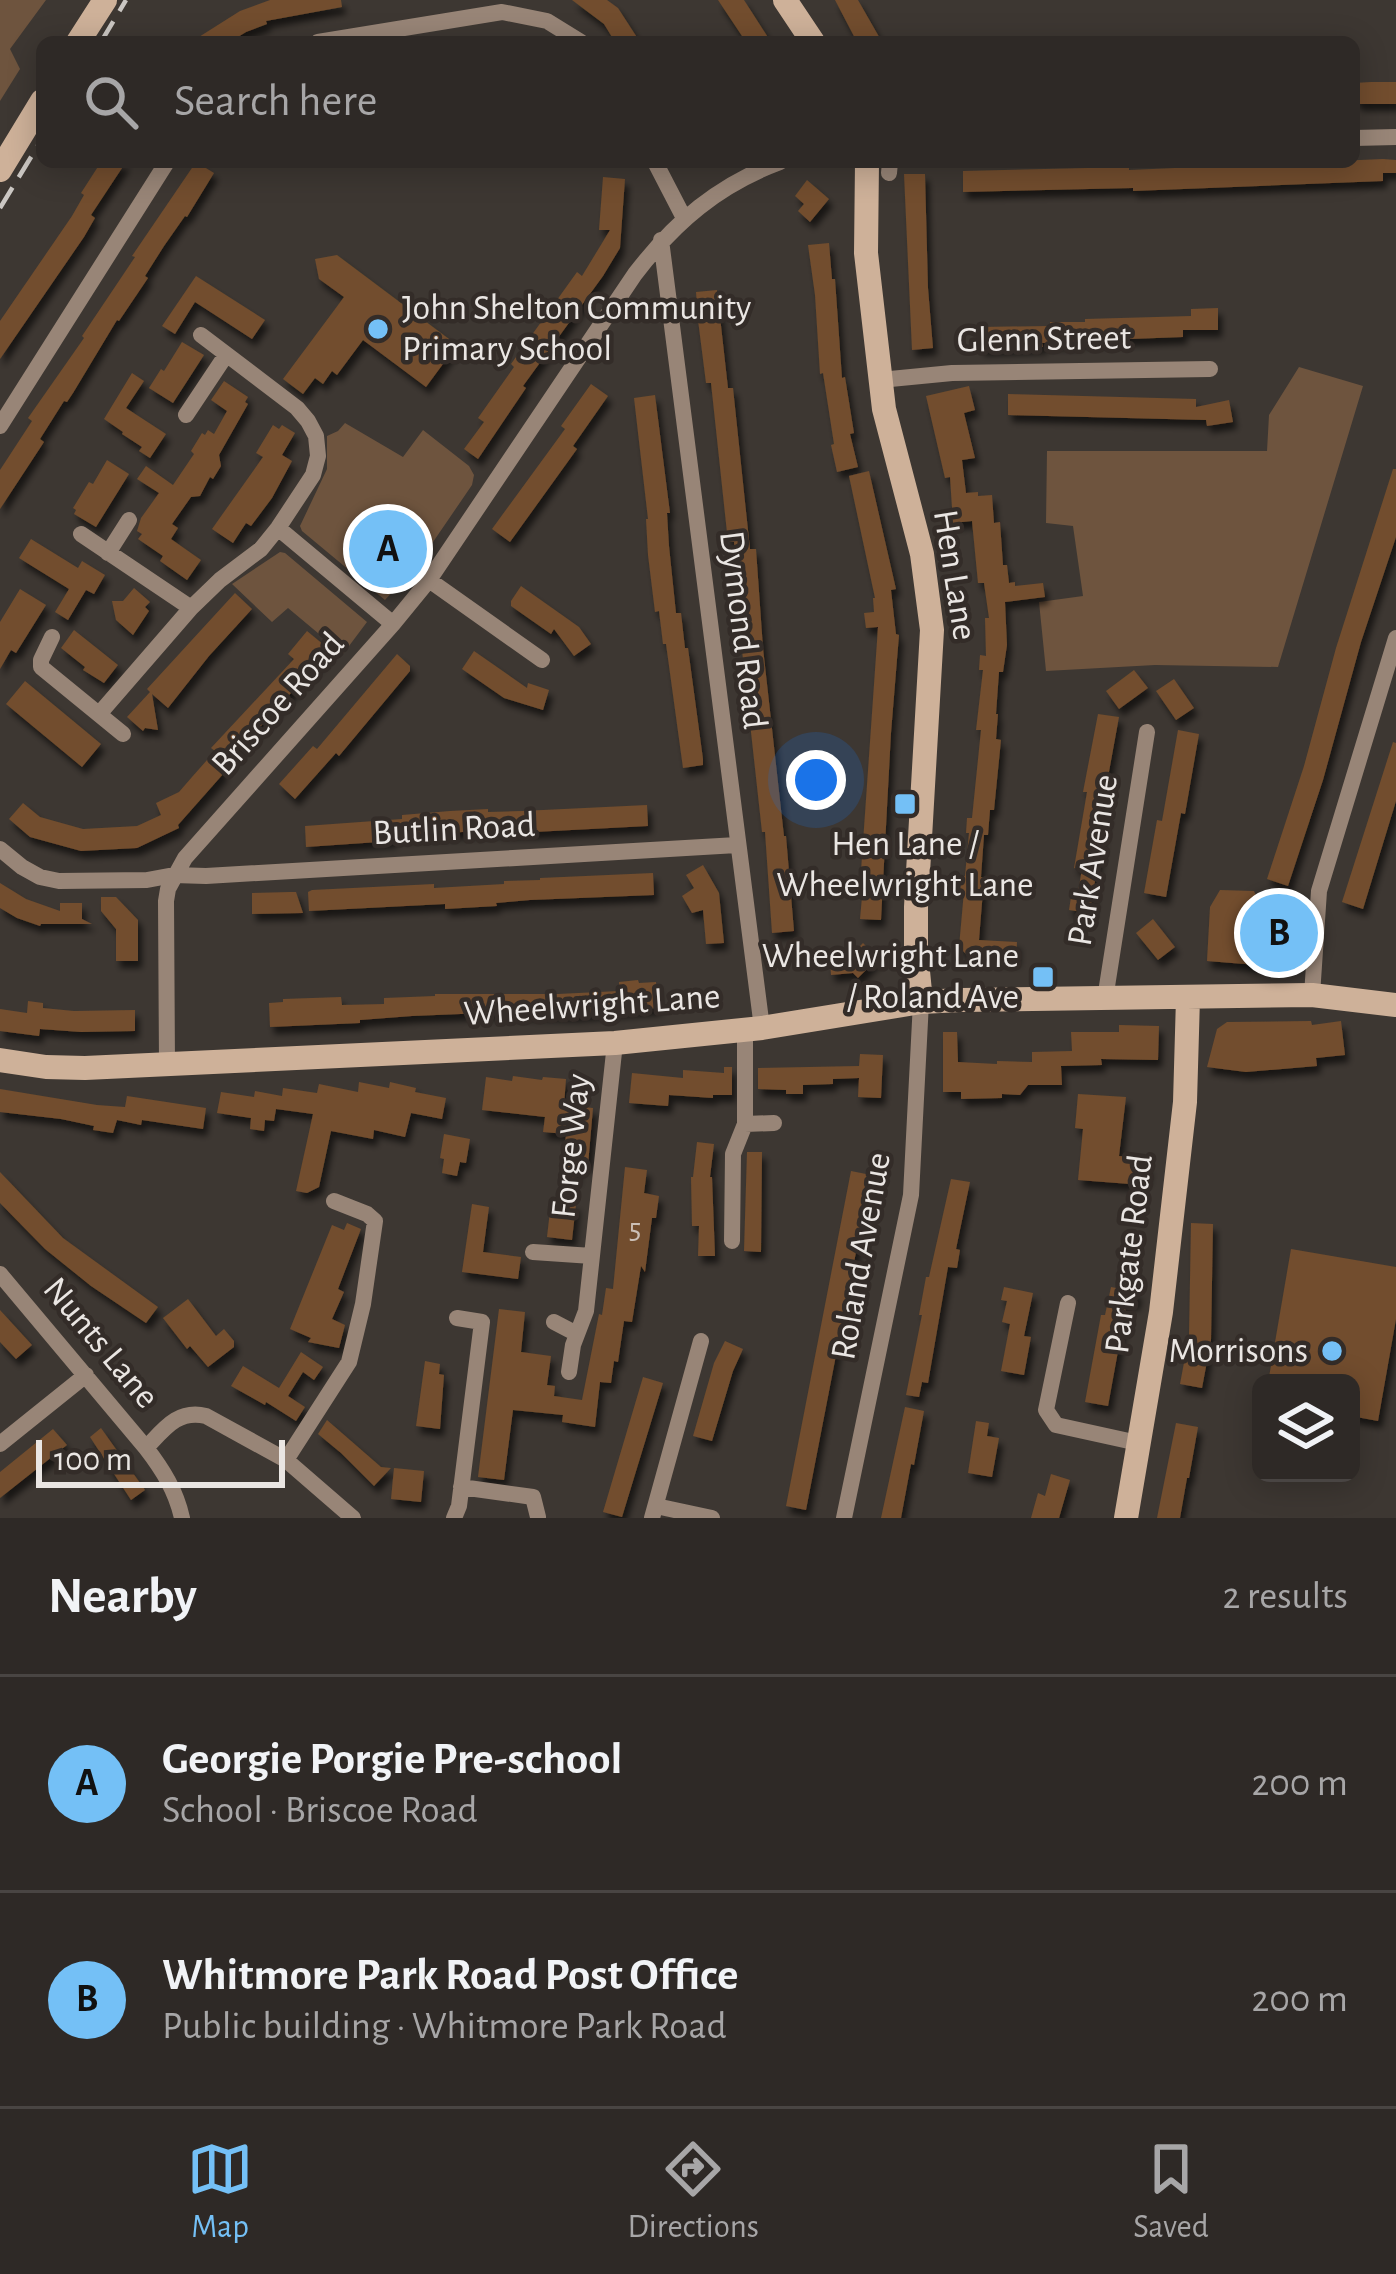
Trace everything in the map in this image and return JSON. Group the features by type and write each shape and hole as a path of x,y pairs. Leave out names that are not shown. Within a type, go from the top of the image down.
{"street":[{"path":"82,36 105,0"},
{"path":"785,0 809,36"},
{"path":"355,36 502,12 548,21 571,36"},
{"path":"0,170 36,111"},
{"path":"1360,138 1396,137"},
{"path":"0,426 163,168"},
{"path":"658,168 683,218"},
{"name":"Briscoe Road","path":"174,875 429,580 661,240 683,218 736,181 766,168"},
{"name":"Hen Lane","path":"882,168 866,253 884,409 922,554 932,630 916,907 921,1002"},
{"name":"Dymond Road","path":"661,240 737,845 753,1029 745,1124 733,1154 732,1241"},
{"path":"100,713 191,608 261,549 313,475 318,457 316,436 297,408 200,334"},
{"path":"186,415 226,355"},
{"name":"Glenn Street","path":"880,380 1210,369"},
{"path":"108,553 129,520"},
{"path":"278,527 393,624"},
{"path":"81,534 191,608"},
{"path":"429,580 542,661"},
{"path":"52,637 41,667 123,734"},
{"path":"1312,995 1319,891 1396,638"},
{"name":"Park Avenue","path":"1105,999 1147,732"},
{"name":"Butlin Road","path":"0,849 40,877 59,881 147,880 737,845"},
{"path":"167,1064 166,901 174,875"},
{"name":"Wheelwright Lane","path":"0,1060 85,1068 615,1042 753,1029 921,1002 1312,995 1396,1005"},
{"name":"Parkgate Road","path":"1126,1518 1166,1273 1184,1102 1188,998"},
{"name":"Roland Avenue","path":"844,1518 911,1195 921,1002"},
{"name":"Forge Way","path":"569,1372 586,1310 615,1042"},
{"path":"745,1124 774,1123"},
{"path":"286,1460 349,1363 363,1304 375,1221 334,1201"},
{"name":"Forge Way","path":"533,1252 592,1256"},
{"name":"Nunts Lane","path":"0,1274 146,1448 176,1496 182,1518"},
{"path":"1068,1303 1048,1416 1056,1425 1138,1443"},
{"path":"454,1518 482,1322 458,1318"},
{"path":"554,1322 577,1334"},
{"path":"701,1341 654,1512 712,1518"},
{"path":"0,1444 86,1375"},
{"path":"146,1448 171,1421 195,1413 216,1420 286,1460 352,1518"},
{"path":"461,1486 533,1497 538,1517"}],"shaded area":[{"path":"0,0 46,0 10,49 20,69 0,101"},
{"path":"1299,367 1363,386 1278,667 1155,665 1046,671 1039,602 1083,596 1073,526 1046,523 1047,451 1267,451 1269,415"},
{"path":"345,423 403,457 423,430 474,475 472,485 418,564 385,600 300,526 327,469 327,436"},
{"path":"280,552 367,622 343,654 288,608 272,622 232,584"}],"building":[{"path":"270,0 341,0 342,7 266,21 240,36 200,36 240,11"},
{"path":"572,0 607,0 636,36 611,36 604,24"},
{"path":"718,0 744,0 767,36 742,36"},
{"path":"835,0 858,0 879,36 854,36"},
{"path":"1396,82 1396,104 1360,104 1360,83"},
{"path":"1360,160 1396,160 1396,173 1383,173 1383,181 963,192 963,171 1360,168"},
{"path":"97,168 122,168 91,215 95,218 84,237 0,359 0,321 72,216"},
{"path":"192,168 214,173 64,401 40,439 44,442 0,509 0,470"},
{"path":"904,174 925,174 933,348 912,350"},
{"path":"603,177 625,179 620,248 478,459 464,449 484,422 478,418 514,367 511,364 577,272 582,276 610,230 599,230"},
{"path":"807,180 829,199 810,222 798,211 804,204 795,196"},
{"path":"829,243 842,378 858,467 837,472 820,374 808,245"},
{"path":"337,255 457,345 426,387 363,340 337,375 332,371 323,384 315,378 303,394 283,379 344,297 319,279 315,259"},
{"path":"196,276 265,320 252,339 195,302 175,334 162,326"},
{"path":"717,290 750,549 756,549 794,931 772,933 734,542 728,542 711,383 706,383 698,320 696,292"},
{"path":"1218,308 1218,330 1183,330 1183,337 980,349 980,327 1191,316 1191,309"},
{"path":"182,342 204,355 173,403 149,388"},
{"path":"132,373 144,381 126,408 166,434 150,458 104,419"},
{"path":"224,381 248,397 248,404 219,455 221,466 213,479 200,496 191,497 172,524 178,528 171,539 201,560 187,580 138,539 141,518 159,493 137,479 146,466 173,485 202,433 214,434 227,411 211,400"},
{"path":"591,384 608,396 573,446 577,449 510,542 492,529 565,429 561,426"},
{"path":"969,386 975,410 964,413 975,458 962,460 966,493 992,495 1009,583 1043,583 1045,597 1005,602 1007,645 1003,672 999,672 996,714 996,739 1001,740 994,810 990,810 988,835 984,835 979,940 1017,942 1016,960 970,958 959,947 967,818 972,818 981,730 976,730 983,670 979,670 980,655 986,656 985,618 989,618 984,583 978,583 972,521 953,523 950,477 945,478 926,396"},
{"path":"1008,394 1196,399 1196,407 1229,400 1233,422 1207,426 1206,420 1008,415"},
{"path":"655,395 670,513 676,613 681,613 688,648 703,759 703,765 683,768 666,644 659,611 655,612 634,398"},
{"path":"273,425 295,433 282,455 292,461 272,498 233,543 212,529 263,457 256,453"},
{"path":"107,460 129,474 96,527 74,514 73,508"},
{"path":"1393,469 1396,537 1288,886 1267,879"},
{"path":"869,471 896,589 891,590 899,635 881,920 860,919 878,627 866,628 864,613 874,612 875,598 849,476"},
{"path":"404,513 418,523 372,586 358,576"},
{"path":"31,539 78,568 82,561 105,575 94,594 86,590 68,620 55,612 69,589 19,558"},
{"path":"521,586 579,627 591,644 574,656 554,629 551,634 511,606"},
{"path":"134,588 150,602 133,635 116,620 112,601 123,601"},
{"path":"20,589 46,605 16,653 11,650 0,669 0,622"},
{"path":"235,593 252,609 168,708 152,694 158,730 143,731 127,717"},
{"path":"74,630 118,665 104,683 61,648"},
{"path":"307,631 330,650 221,770 224,773 179,828 137,848 81,851 30,837 9,819 23,803 40,817 83,829 137,826 161,815 156,803 179,792 215,751 211,748 294,659 288,654"},
{"path":"474,651 527,688 528,683 549,690 543,710 504,698 462,669"},
{"path":"397,654 410,671 339,756 336,753 295,799 279,784 313,746 317,749"},
{"path":"1134,670 1148,688 1119,709 1106,691"},
{"path":"1174,679 1194,708 1176,720 1156,691"},
{"path":"25,681 101,744 82,767 6,704"},
{"path":"1098,714 1119,717 1090,913 1069,910 1071,897 1077,898 1082,869 1074,868"},
{"path":"1178,730 1199,734 1166,897 1144,893"},
{"path":"1393,742 1396,801 1363,909 1342,902"},
{"path":"647,805 648,826 393,836 393,841 306,847 305,826 450,811"},
{"path":"703,865 719,893 724,943 706,944 703,910 692,913 682,896 694,888 686,875"},
{"path":"653,873 654,895 445,909 445,904 309,911 308,892 312,890 434,884 434,888"},
{"path":"0,883 60,911 60,903 82,903 82,919 92,924 40,926 17,918 0,908"},
{"path":"1220,890 1254,891 1265,916 1284,917 1282,961 1258,961 1257,965 1207,961 1210,907"},
{"path":"296,892 303,913 252,914 252,893"},
{"path":"101,897 116,897 138,920 138,961 116,961 116,929 101,911"},
{"path":"1153,919 1175,947 1158,960 1136,933"},
{"path":"863,943 878,958 858,978 853,973 831,975 830,959 849,957"},
{"path":"619,982 656,982 658,1008 573,1015 412,1016 270,1027 269,1003 283,999 341,997 342,1005 384,1004 384,998 435,994 619,991"},
{"path":"28,1001 43,1003 43,1008 74,1011 135,1010 135,1031 40,1029 39,1036 0,1031 0,1009 27,1013"},
{"path":"1311,1021 1312,1025 1341,1021 1345,1055 1316,1058 1317,1066 1246,1072 1207,1067 1217,1029 1227,1022"},
{"path":"1119,1025 1159,1026 1158,1060 1101,1059 1102,1065 1061,1066 1062,1085 1028,1085 1020,1095 1002,1094 1002,1098 961,1099 961,1092 943,1092 943,1032 957,1032 958,1062 997,1064 1032,1062 1032,1052 1072,1051 1071,1032 1119,1032"},
{"path":"860,1054 883,1055 881,1098 858,1097 859,1078 803,1085 803,1094 758,1089 758,1068 859,1066"},
{"path":"724,1067 732,1067 732,1095 669,1095 668,1106 629,1103 632,1073 683,1078 683,1070 724,1073"},
{"path":"513,1076 566,1079 564,1105 593,1108 588,1165 578,1164 576,1178 562,1176 566,1134 543,1132 545,1117 482,1110 486,1077 512,1081"},
{"path":"359,1082 389,1088 390,1082 446,1098 442,1119 411,1113 405,1137 374,1130 373,1139 331,1131 319,1187 307,1193 296,1191 313,1114 276,1109 274,1121 265,1120 264,1131 250,1129 251,1118 217,1113 221,1092 282,1096 283,1088 317,1093 319,1084 358,1092"},
{"path":"0,1089 97,1105 125,1107 127,1096 206,1108 203,1129 117,1120 113,1133 61,1119 0,1112"},
{"path":"1078,1094 1126,1097 1119,1156 1133,1157 1132,1164 1148,1165 1146,1179 1131,1177 1130,1184 1078,1180 1083,1129 1075,1128"},
{"path":"444,1134 470,1139 466,1163 460,1162 457,1176 442,1173"},
{"path":"697,1142 714,1144 710,1177 715,1256 698,1256 699,1226 692,1226 691,1177"},
{"path":"747,1152 762,1152 761,1252 744,1251"},
{"path":"625,1167 647,1170 644,1193 659,1196 632,1322 624,1321 611,1383 600,1382 595,1427 562,1422 563,1415 513,1410 504,1480 478,1477 499,1309 525,1312 521,1352 551,1356 547,1385 555,1386 554,1396 582,1400 606,1288 613,1289"},
{"path":"851,1171 871,1175 806,1510 786,1506"},
{"path":"0,1172 63,1238 158,1307 146,1323 45,1249 0,1203"},
{"path":"951,1179 970,1182 956,1249 960,1250 957,1268 948,1267 928,1383 922,1382 919,1397 906,1395 926,1277"},
{"path":"551,1202 576,1204 572,1240 547,1237"},
{"path":"472,1204 489,1207 483,1252 521,1257 518,1279 462,1272"},
{"path":"347,1223 361,1229 332,1319 345,1325 339,1348 308,1342 311,1338 290,1329 332,1225 344,1230"},
{"path":"1191,1223 1213,1224 1211,1340 1202,1388 1180,1384 1189,1336"},
{"name":"Morrisons","path":"1291,1249 1396,1267 1396,1319 1378,1421 1360,1418 1360,1374 1270,1374"},
{"path":"1004,1287 1033,1293 1024,1336 1031,1337 1024,1375 1001,1371 1010,1324 1002,1322 1007,1301 1001,1300"},
{"path":"1111,1287 1138,1292 1135,1304 1127,1302 1108,1406 1085,1402"},
{"path":"188,1299 216,1336 224,1329 234,1341 234,1347 208,1367 163,1318"},
{"path":"0,1310 32,1345 16,1359 0,1342"},
{"path":"725,1341 743,1349 712,1441 693,1436"},
{"path":"301,1352 323,1367 314,1380 303,1372 288,1396 305,1407 296,1421 231,1386 243,1366 279,1388"},
{"path":"425,1361 440,1364 439,1374 444,1375 440,1429 416,1426"},
{"path":"643,1377 663,1383 622,1517 603,1512"},
{"path":"905,1407 924,1411 914,1465 901,1518 881,1518"},
{"path":"327,1420 381,1467 391,1468 374,1486 318,1434"},
{"path":"976,1421 989,1423 987,1436 999,1438 992,1477 968,1473"},
{"path":"1176,1423 1198,1427 1189,1478 1180,1518 1157,1518"},
{"path":"101,1428 145,1490 131,1500 90,1437"},
{"path":"53,1429 67,1445 0,1498 0,1472"},
{"path":"394,1468 424,1471 421,1502 391,1499"},
{"path":"1051,1474 1070,1480 1059,1518 1031,1518 1038,1493 1045,1496"}],"railway":[{"path":"105,36 126,0"},
{"path":"0,208 36,149"}],"place":[{"name":"John Shelton Community Primary School","path":"378,329"},
{"name":"Georgie Porgie Pre-school","path":"388,549"},
{"name":"Hen Lane / Wheelwright Lane","path":"905,804"},
{"name":"Whitmore Park Road Post Office","path":"1279,933"},
{"name":"Wheelwright Lane / Roland Ave","path":"1043,977"},
{"name":"Morrisons","path":"1332,1351"}]}
